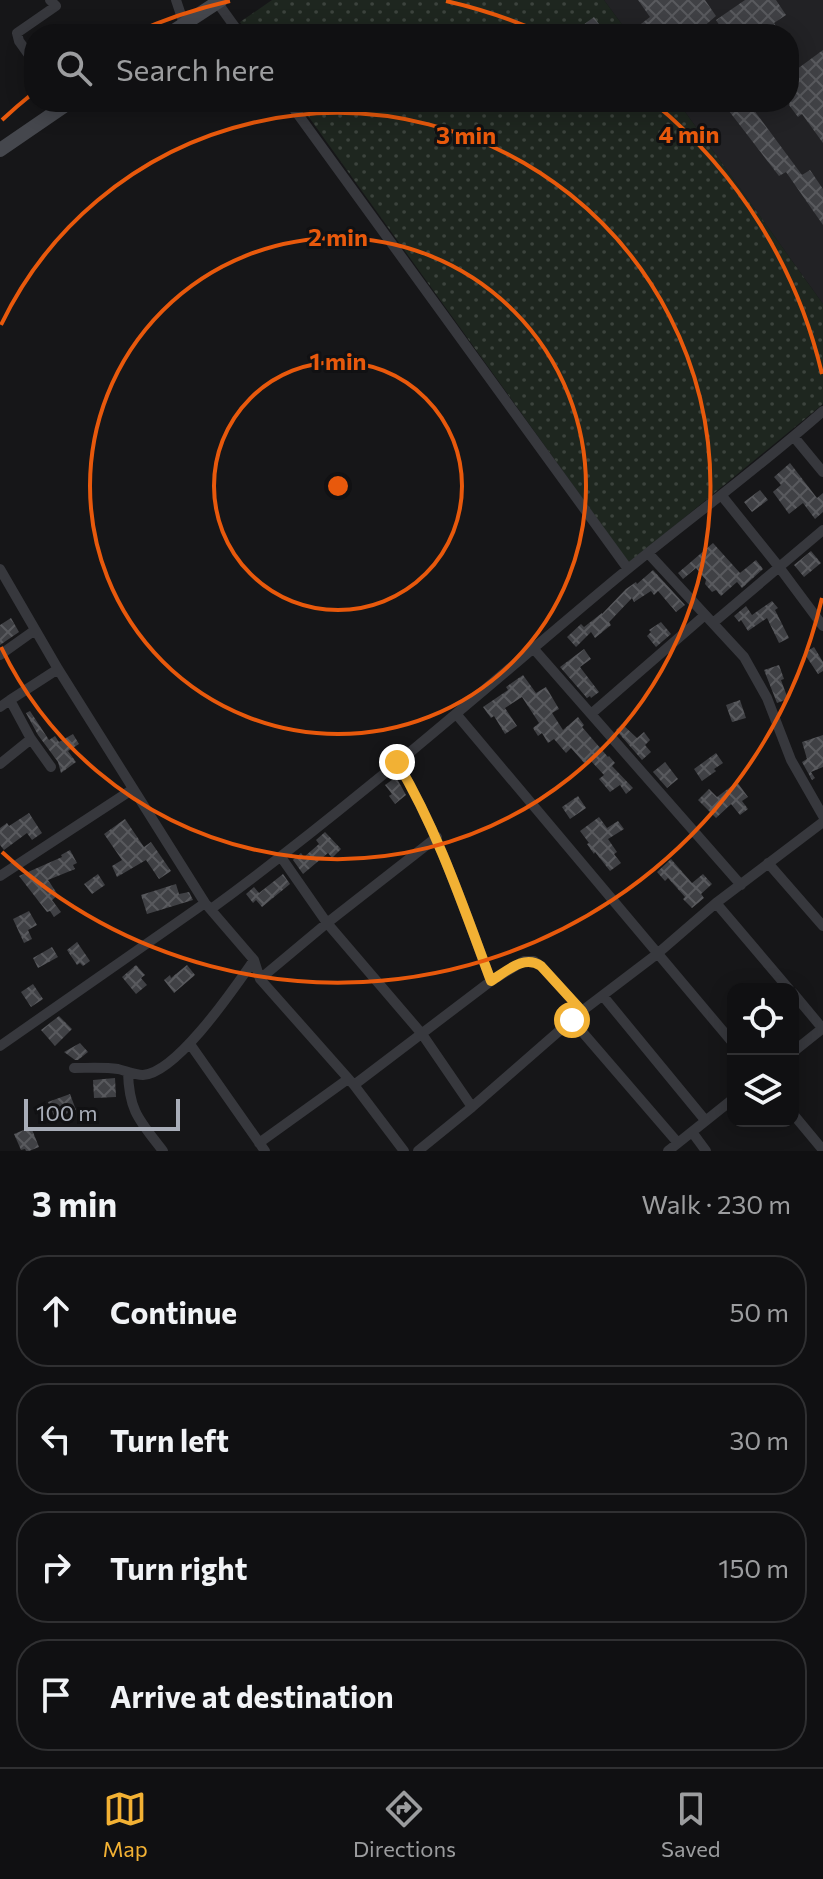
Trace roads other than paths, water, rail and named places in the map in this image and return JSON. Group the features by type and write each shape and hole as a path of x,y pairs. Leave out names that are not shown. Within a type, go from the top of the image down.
{"main road":[{"path":"184,24 219,1"},
{"path":"0,150 53,112"}],"street":[{"path":"176,0 184,24"},
{"path":"219,1 234,24"},
{"path":"29,24 57,2"},
{"path":"24,28 17,33 24,48"},
{"path":"296,112 628,569"},
{"path":"0,1046 281,857 823,411"},
{"path":"794,437 823,472"},
{"path":"722,496 823,626"},
{"path":"591,714 823,530"},
{"path":"418,1151 582,1011 823,819 791,760 767,698 744,657 648,553"},
{"path":"0,569 58,669 208,906 254,960 260,979 351,1082 404,1151"},
{"path":"0,655 35,630"},
{"path":"533,648 741,885"},
{"path":"0,707 58,669"},
{"path":"10,700 31,739 51,767"},
{"path":"457,715 727,1036"},
{"path":"0,764 31,739"},
{"path":"397,762 437,837 491,981"},
{"path":"0,876 133,789"},
{"path":"260,979 437,837"},
{"path":"281,857 327,923 422,1034 472,1107"},
{"path":"768,863 823,926"},
{"path":"716,903 784,983"},
{"path":"74,1068 117,1069 144,1075 159,1069 190,1044 219,1010 254,960"},
{"path":"190,1044 262,1147 422,1034 491,981 524,961 534,961 541,966 582,1011"},
{"path":"603,996 705,1120"},
{"path":"799,1000 823,1028 799,1047"},
{"path":"572,1020 678,1143"},
{"path":"128,1072 128,1094 139,1120 158,1150"},
{"path":"668,1151 727,1104"},
{"path":"799,1121 823,1150"},
{"path":"692,1132 706,1151"}]}
